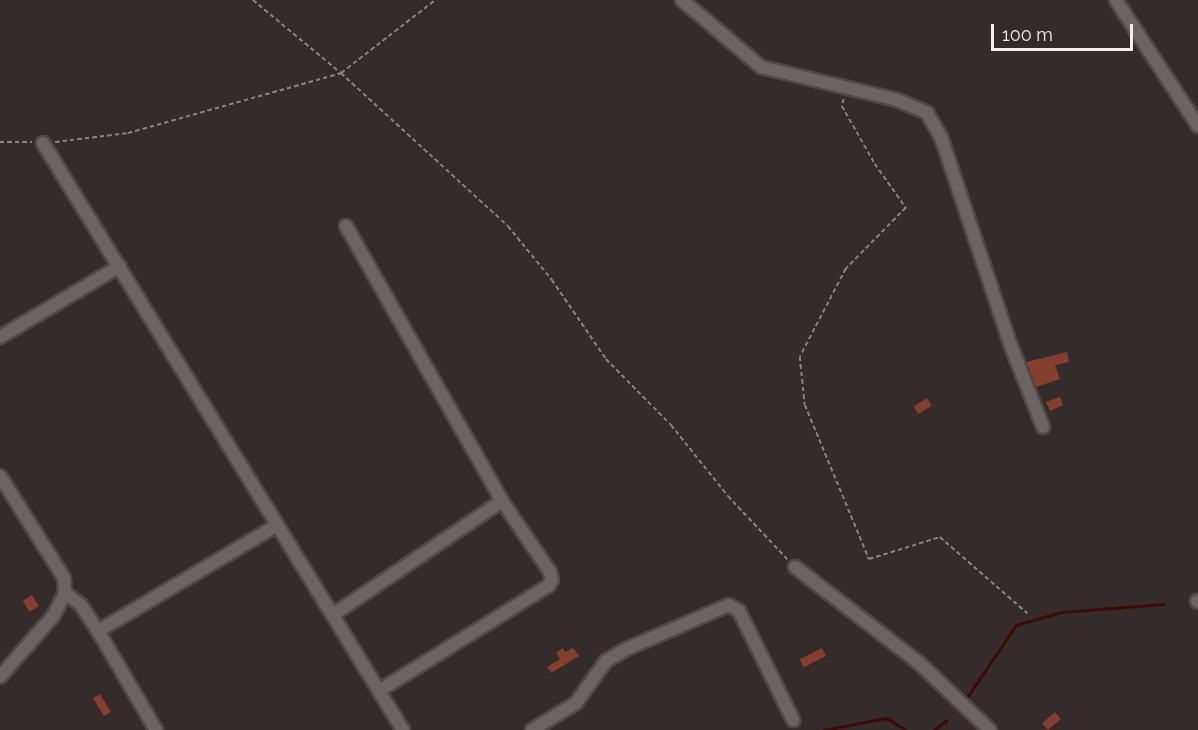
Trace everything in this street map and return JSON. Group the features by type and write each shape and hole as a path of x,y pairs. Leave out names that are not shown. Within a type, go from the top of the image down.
{"street":[{"path":"682,0 761,68 914,105 927,113 936,124 1011,346 1043,427"},
{"path":"1116,0 1198,126"},
{"path":"44,143 163,341 404,730"},
{"path":"346,226 502,501 552,580 548,586 380,690"},
{"path":"0,337 120,267"},
{"path":"0,476 64,578 65,593 54,615 0,677"},
{"path":"334,614 502,501"},
{"path":"98,632 277,525"},
{"path":"795,567 918,662 990,730"},
{"path":"65,593 81,604 156,730"},
{"path":"532,730 576,703 606,661 624,650 729,605 739,611 793,720"}],"path":[{"path":"253,0 341,73 508,226 552,280 606,359 671,425 728,496 795,567"},
{"path":"0,141 44,143 128,133 341,73 435,0"},
{"path":"847,89 842,106 875,164 906,208 846,269 800,357 805,405 869,559 940,537 1027,613"}],"building":[{"path":"1067,352 1069,362 1055,365 1060,379 1036,387 1026,362"},
{"path":"1060,397 1063,405 1050,411 1046,402"},
{"path":"927,398 932,406 918,414 913,406"},
{"path":"32,595 39,606 30,612 23,601"},
{"path":"563,648 565,652 573,648 579,656 551,673 547,667 560,659 556,653"},
{"path":"822,648 826,656 804,667 800,659"},
{"path":"100,694 111,712 104,716 93,698"},
{"path":"1055,712 1061,719 1048,730 1042,723"}],"waterway":[{"path":"965,700 1016,625 1061,612 1164,604"},
{"path":"824,730 886,718 906,730"},
{"path":"934,730 947,720"}]}
